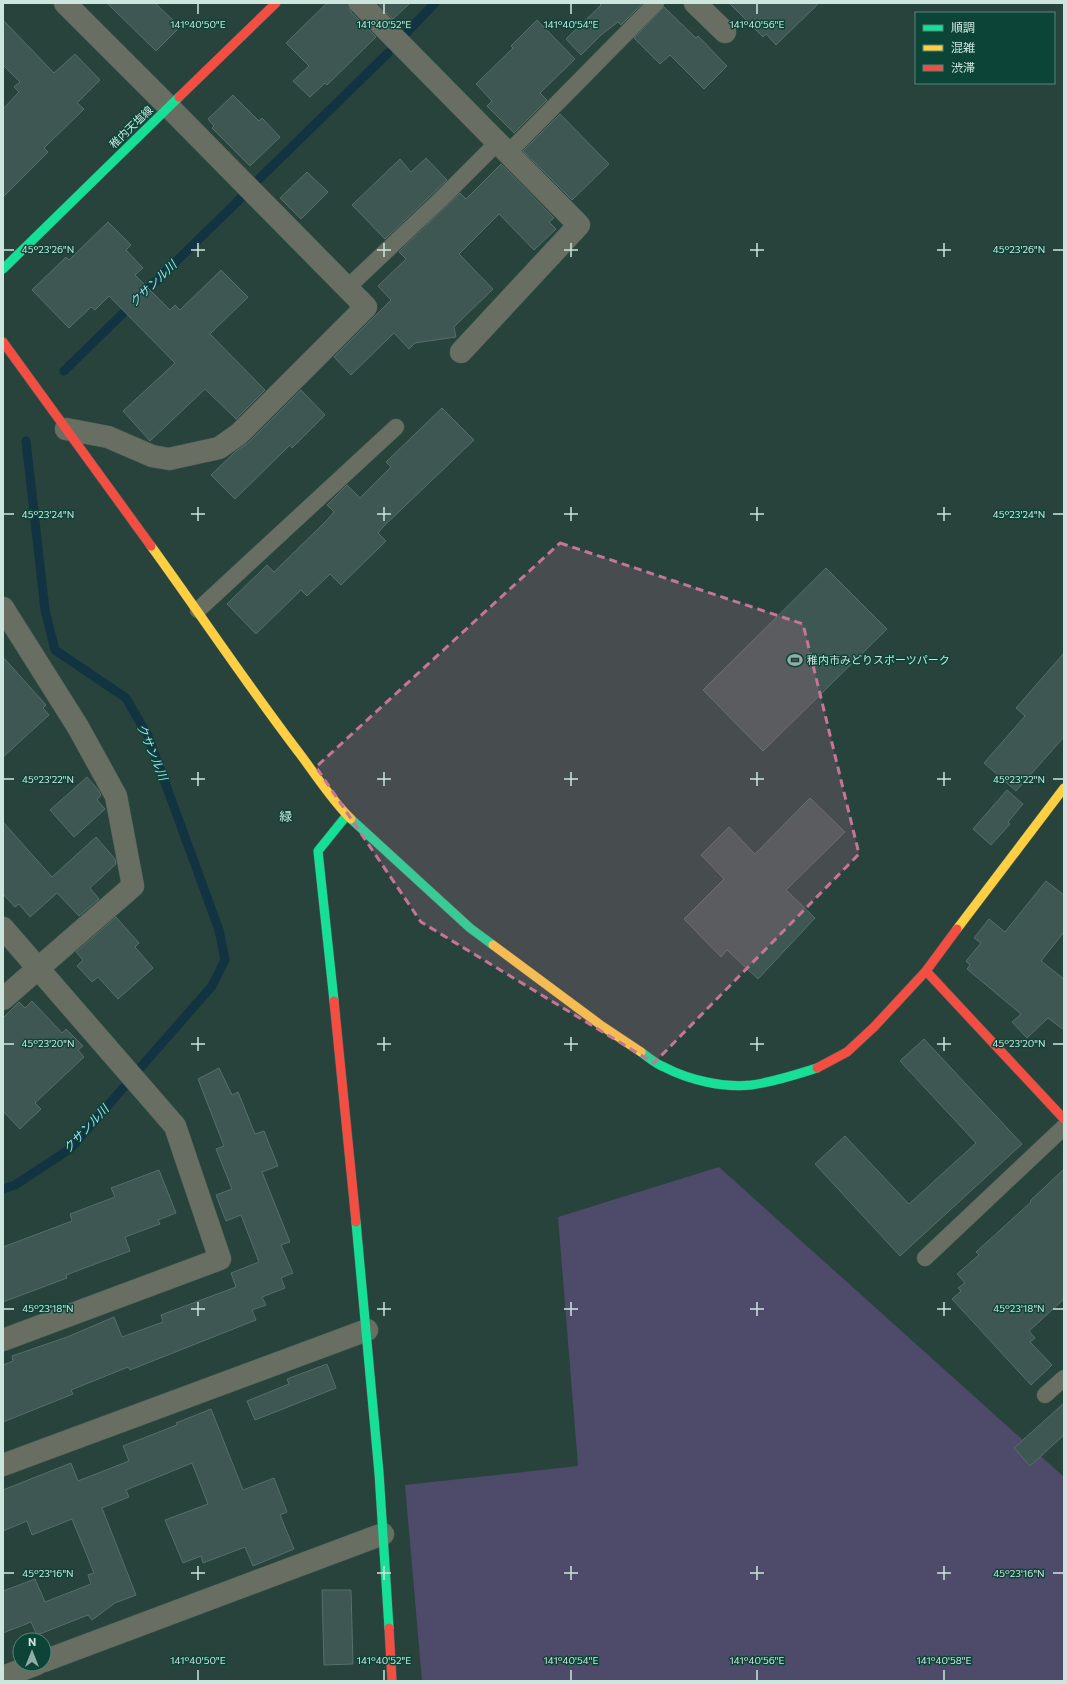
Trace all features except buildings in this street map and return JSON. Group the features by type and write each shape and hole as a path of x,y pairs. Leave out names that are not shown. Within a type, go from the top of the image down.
{"street":[{"path":"64,3 170,106 366,307 239,434 218,448 169,459 152,456 108,437 66,429"},
{"name":"稚内天塩線","path":"3,269 276,3"},
{"path":"360,3 579,225 461,352"},
{"path":"695,3 724,32"},
{"path":"3,342 198,610 284,732 347,815 470,928 602,1026 663,1067 688,1077 720,1084 750,1085 786,1078 821,1067 847,1052 874,1027 926,971 1064,788"},
{"path":"3,608 78,727 116,796 133,886 3,999"},
{"path":"347,815 318,851 373,1329 392,1681"},
{"path":"3,928 174,1126 220,1259 3,1340"},
{"path":"926,971 1062,1115"},
{"path":"3,1465 373,1329"},
{"path":"52,1658 383,1534"},
{"path":"3,1677 16,1672"}],"lane":[{"path":"347,288 440,200 503,147 656,3"},
{"path":"198,610 396,427"},
{"path":"925,1258 1062,1115"},
{"path":"1045,1396 1064,1378"}],"highlighted area":[{"path":"560,543 803,624 859,854 654,1063 421,922 316,767"}],"shaded area":[{"path":"719,1167 1064,1477 1064,1681 422,1681 405,1485 578,1466 558,1217"}],"waterway":[{"name":"クサンル川","path":"406,33 435,3"},
{"name":"クサンル川","path":"259,179 388,53"},
{"name":"クサンル川","path":"64,371 241,198"},
{"name":"クサンル川","path":"26,441 45,610 55,650 126,698 148,736 219,930 225,960 212,986 141,1067"},
{"name":"クサンル川","path":"3,1189 15,1185 70,1149 124,1087"}],"traffic: fast":[{"path":"3,269 179,97"},
{"path":"334,1001 318,851 347,815"},
{"path":"351,819 470,928 493,945"},
{"path":"641,1052 658,1064 674,1072 684,1076 718,1084 740,1086 751,1085 784,1078 817,1068"},
{"path":"356,1222 379,1473 389,1628"}],"traffic: slow":[{"path":"151,546 281,728 331,796 351,819"},
{"path":"957,929 1064,788"},
{"path":"493,945 602,1026 641,1052"}],"traffic: jam":[{"path":"179,97 276,3"},
{"path":"3,342 151,546"},
{"path":"817,1068 847,1052 874,1027 926,971 957,929"},
{"path":"926,971 1064,1119"},
{"path":"334,1001 356,1222"},
{"path":"389,1628 392,1681"}],"place":[{"name":"稚内市みどりスポーツパーク","path":"795,660"}],"district":[{"name":"緑","path":"286,816"}]}
